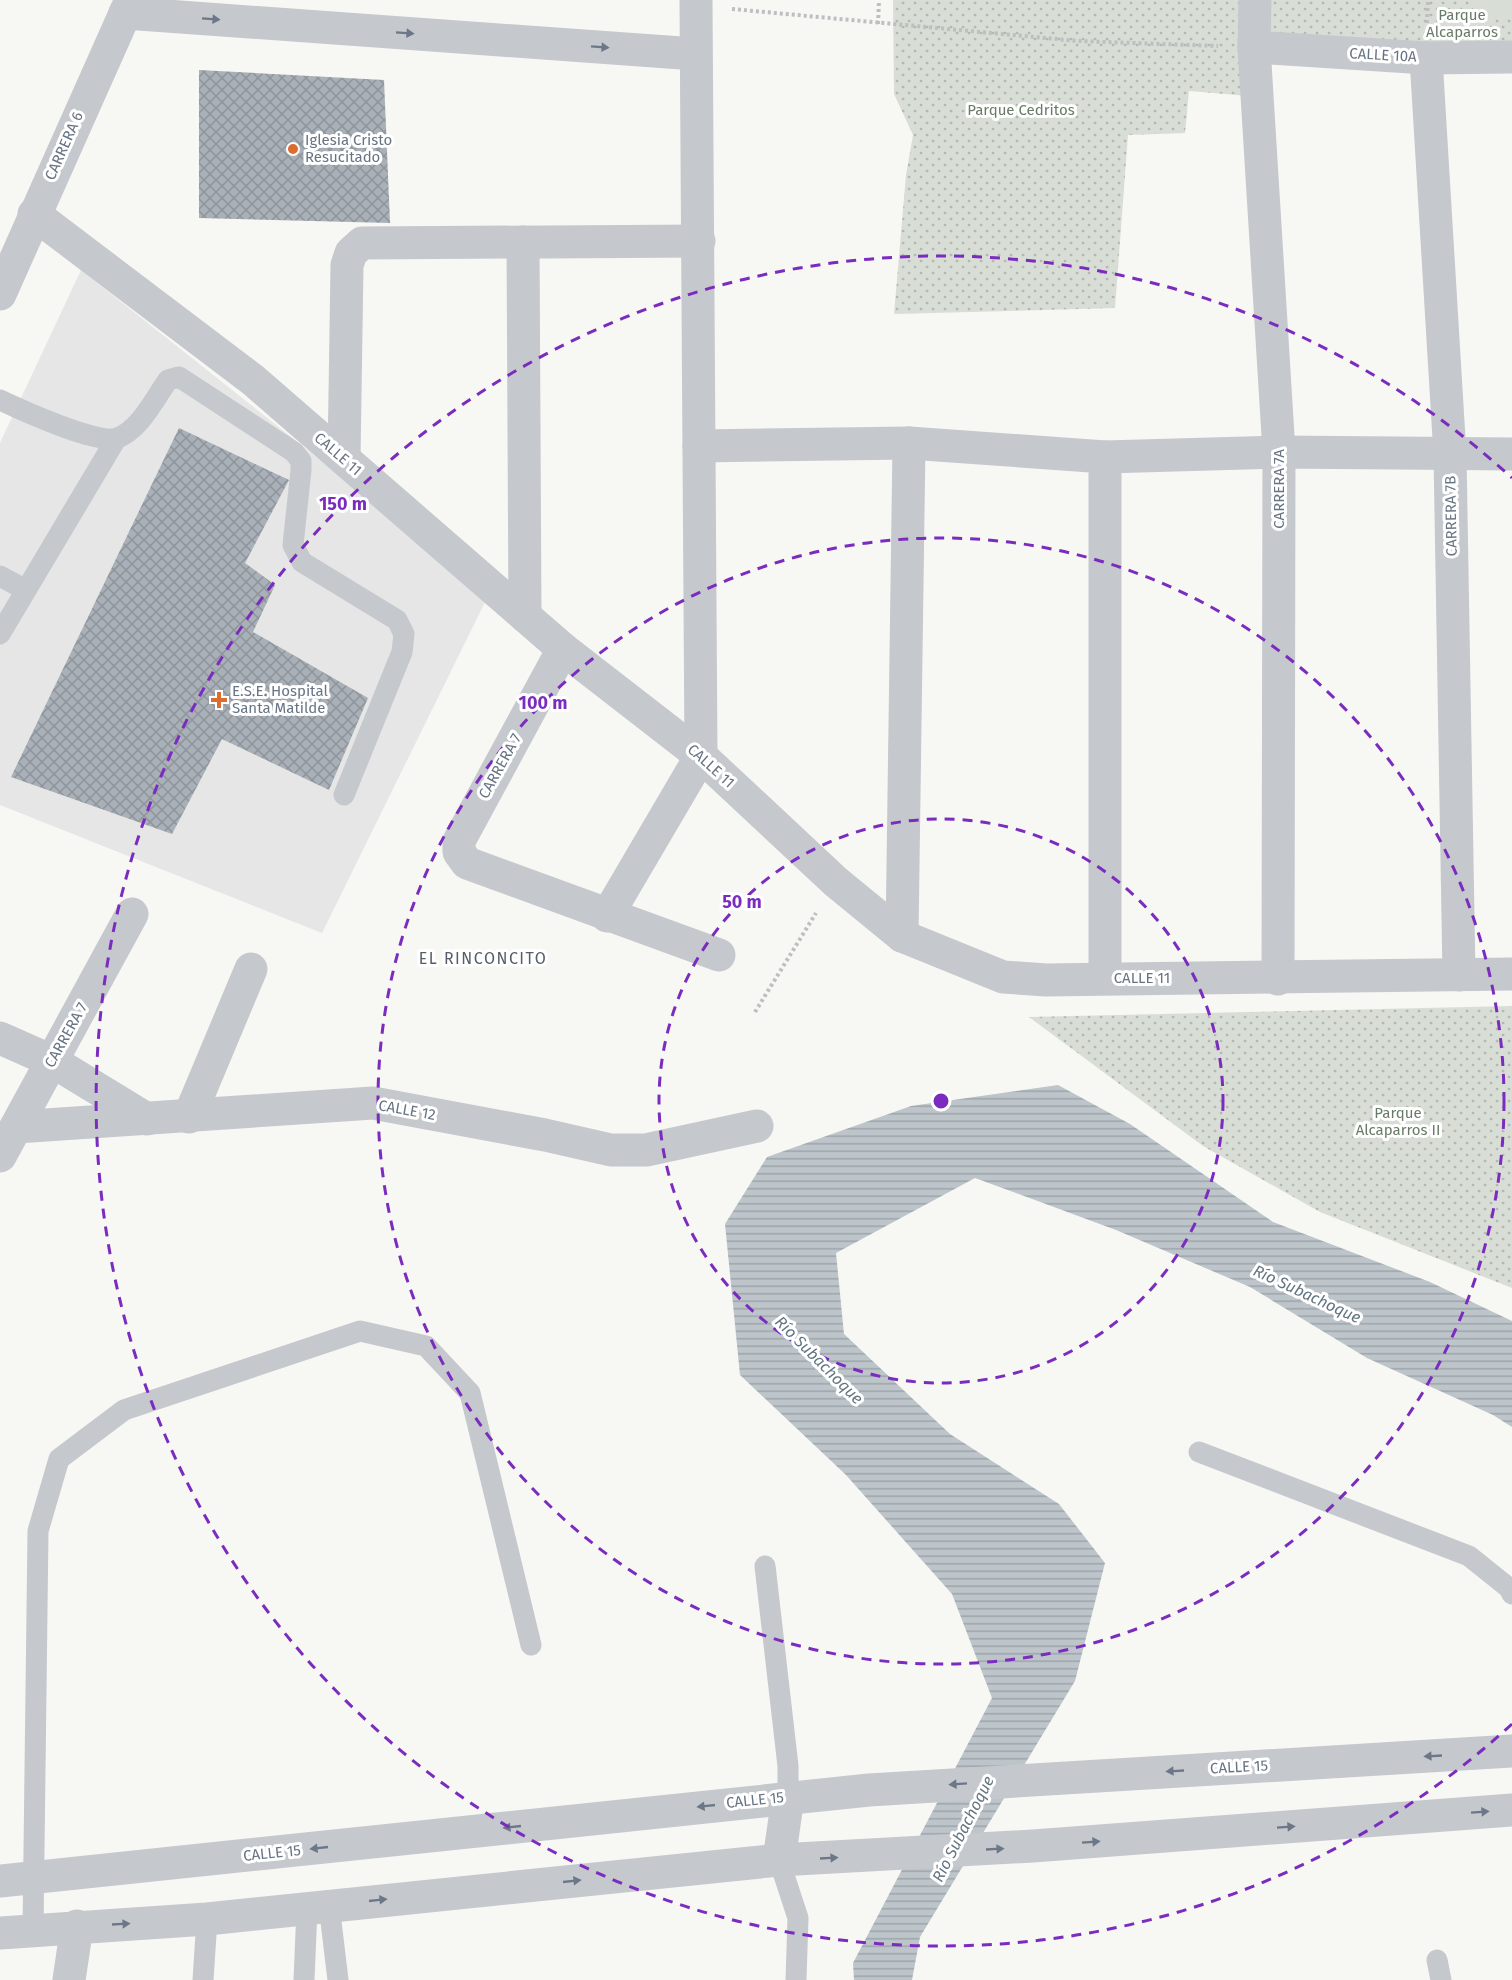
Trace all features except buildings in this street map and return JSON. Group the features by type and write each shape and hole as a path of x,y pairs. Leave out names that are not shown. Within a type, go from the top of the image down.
{"street":[{"name":"CARRERA 7A","path":"1255,0 1254,47 1279,452 1278,979"},
{"path":"696,3 701,756 607,916 719,955"},
{"path":"128,7 695,54"},
{"name":"CARRERA 6","path":"0,294 128,7"},
{"name":"CALLE 10A","path":"1254,47 1426,58 1512,57"},
{"name":"CARRERA 7B","path":"1426,58 1450,454 1459,975"},
{"name":"CALLE 11","path":"34,214 253,380 563,649 701,756 836,882 902,936 1004,976 1046,980 1278,979 1512,974"},
{"path":"344,459 347,265 351,253 362,243 699,241"},
{"path":"523,242 525,616"},
{"path":"699,446 909,443 1105,457 1279,452 1512,454"},
{"path":"902,936 909,443"},
{"path":"1105,457 1105,978"},
{"name":"CARRERA 7","path":"563,649 459,841 459,852 467,863 607,916"},
{"name":"CARRERA 7","path":"0,1156 132,914"},
{"path":"189,1117 251,969"},
{"path":"0,1038 52,1061 147,1119"},
{"name":"CALLE 12","path":"16,1127 373,1103 545,1135 611,1150 646,1150 757,1126"},
{"name":"CALLE 15","path":"0,1881 869,1790 1512,1751"},
{"path":"779,1860 788,1797"},
{"path":"0,1933 207,1919 779,1860 1033,1846 1512,1810"},
{"path":"69,1980 77,1926"}],"lane":[{"path":"0,634 116,439 134,428 168,380 180,377 294,452 301,461 293,545 296,555 302,562 397,620 404,634 402,652 344,795"},
{"path":"0,400 94,437 116,439"},
{"path":"0,576 26,590"},
{"path":"33,1930 38,1531 59,1459 124,1410 360,1331 426,1346 470,1393 531,1645"},
{"path":"1199,1452 1469,1556 1509,1588 1512,1594"},
{"path":"765,1566 788,1766 788,1797"},
{"path":"779,1860 798,1918 796,1980"},
{"path":"304,1980 318,1906"},
{"path":"318,1906 338,1980"},
{"path":"203,1980 207,1919"}],"path":[{"path":"878,24 879,0"},
{"path":"696,3 878,24 1078,41 1254,47"},
{"path":"755,1012 836,882"}],"shaded area":[{"name":"E.S.E. Hospital Santa Matilde","path":"81,270 489,594 322,933 0,805 0,443"}],"green space":[{"name":"Parque Cedritos","path":"893,0 1251,0 1249,96 1189,91 1185,133 1128,135 1115,308 894,314 906,175 913,135 894,94"},
{"name":"Parque Alcaparros","path":"1264,0 1512,0 1512,50 1263,41"},
{"path":"1473,0 1512,0 1512,17 1473,18"},
{"name":"Parque Alcaparros II","path":"1512,1006 1512,1288 1320,1212 1203,1146 1029,1017"}],"water":[{"name":"Río Subachoque","path":"1058,1085 1130,1124 1273,1222 1430,1282 1512,1321 1512,1427 1493,1415 1367,1358 1250,1287 1116,1230 975,1178 836,1253 844,1334 950,1434 1059,1504 1105,1563 1075,1681 920,1937 912,1980 854,1980 853,1963 992,1698 952,1594 846,1475 740,1375 725,1224 767,1157 911,1106"}],"place":[{"name":"Iglesia Cristo Resucitado","path":"293,149"},
{"name":"E.S.E. Hospital Santa Matilde","path":"219,700"}],"district":[{"name":"EL RINCONCITO","path":"483,958"}]}
